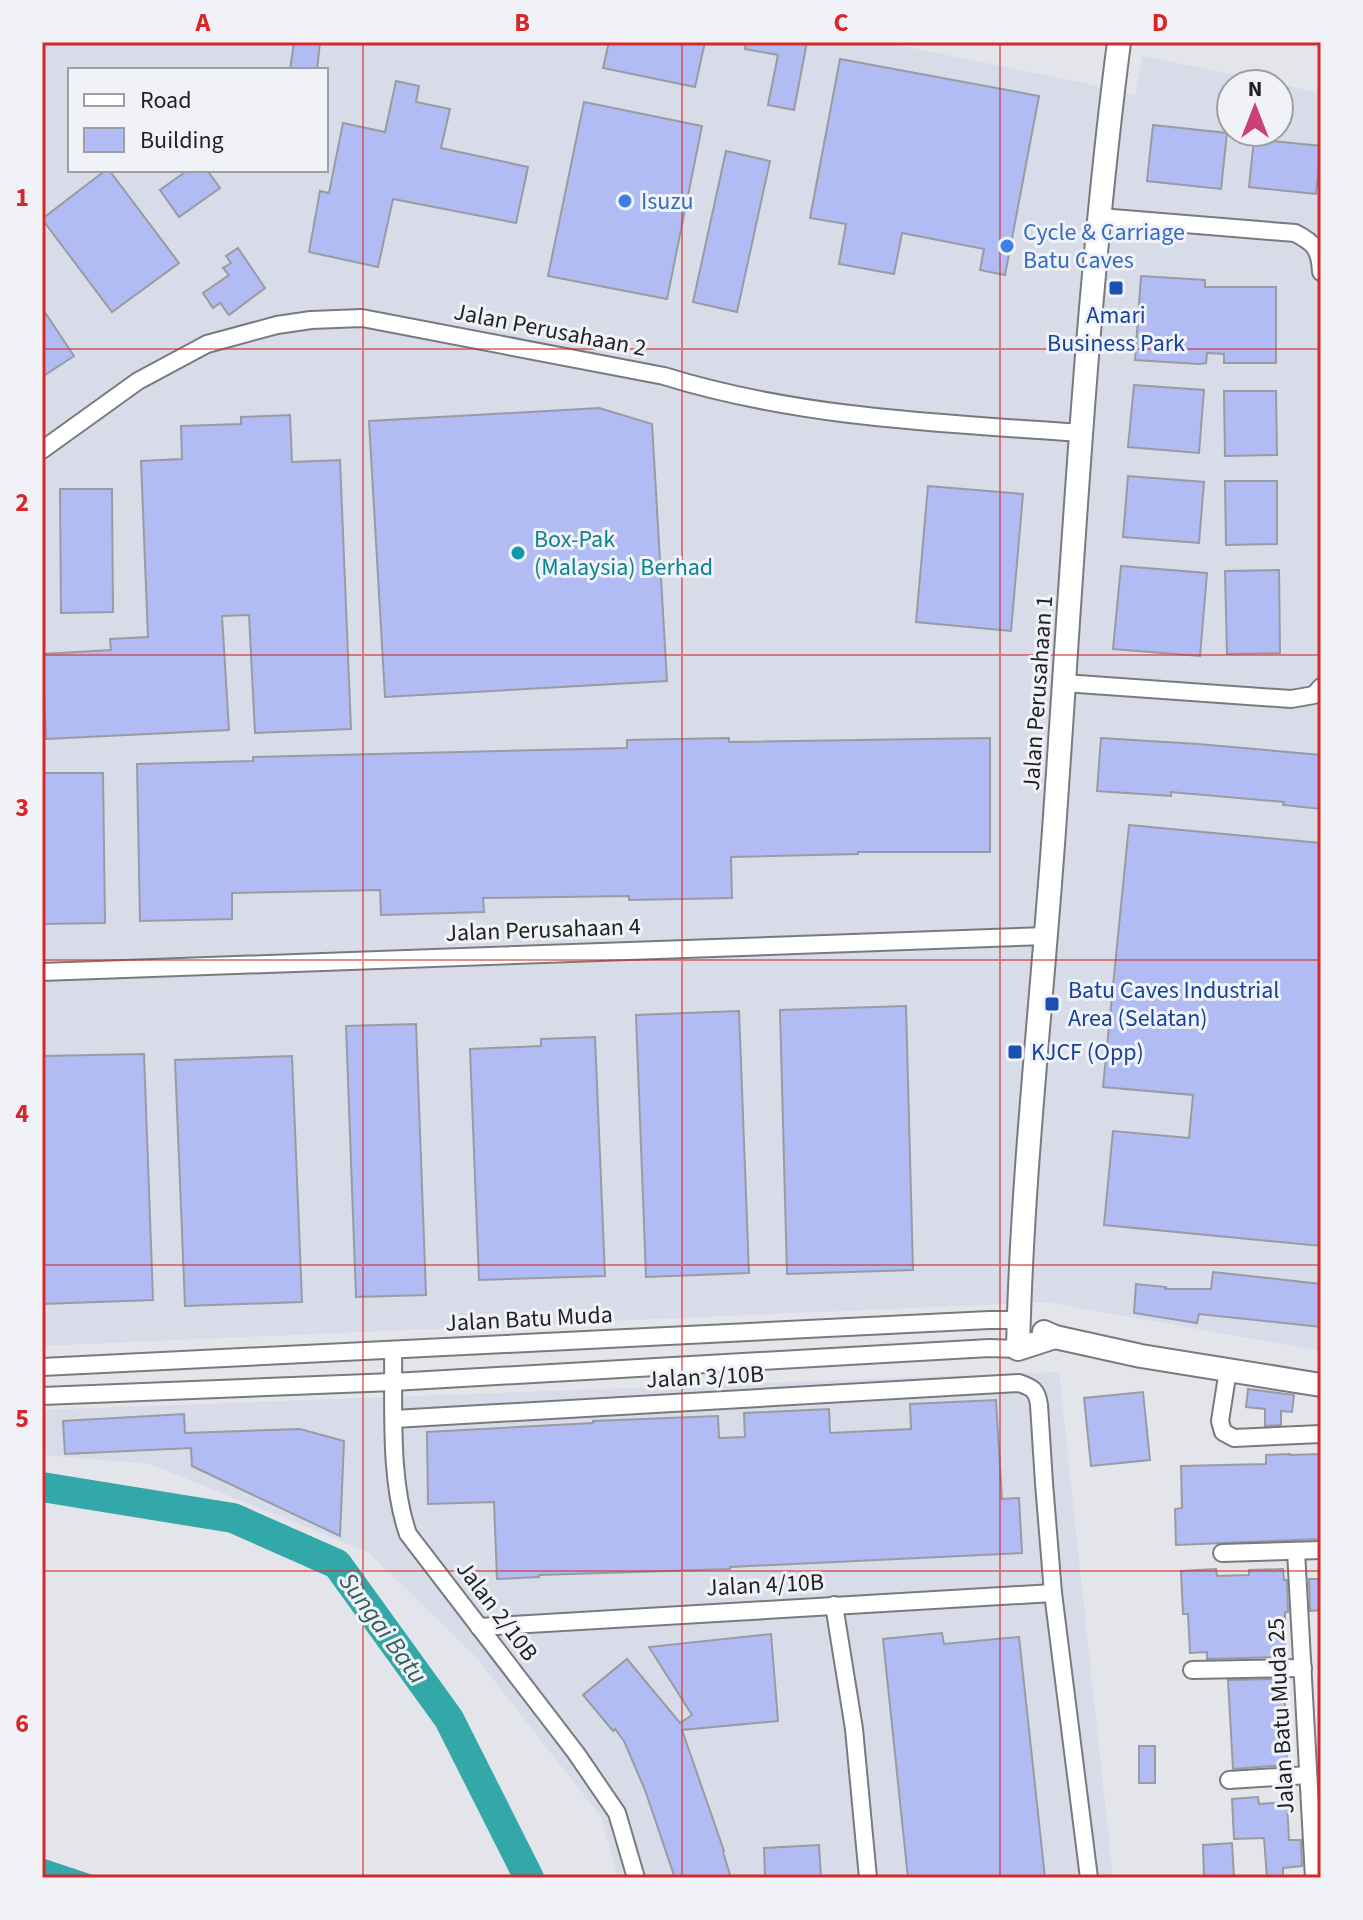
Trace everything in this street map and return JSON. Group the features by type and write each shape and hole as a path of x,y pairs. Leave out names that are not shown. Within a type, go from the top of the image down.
{"street":[{"name":"Jalan Perusahaan 1","path":"1018,1349 1019,1286 1047,936 1081,433 1119,42"},
{"path":"1100,217 1295,233 1310,240 1320,255 1321,272"},
{"name":"Jalan Perusahaan 2","path":"42,450 138,381 207,344 277,325 362,318 664,376 691,385 790,406 917,421 1081,433"},
{"path":"1064,683 1291,699 1314,695 1321,687"},
{"name":"Jalan Perusahaan 4","path":"42,972 1047,936"},
{"path":"1019,1320 1055,1337 1141,1356 1321,1385"},
{"name":"Jalan Batu Muda","path":"42,1367 1019,1320"},
{"path":"42,1396 393,1382 1018,1349 1055,1337"},
{"name":"Jalan 2/10B","path":"393,1350 396,1483 408,1534 576,1753 617,1813 636,1878"},
{"path":"1228,1370 1220,1421 1223,1432 1234,1438 1321,1434"},
{"name":"Jalan 3/10B","path":"394,1419 1019,1383 1033,1388 1038,1395 1053,1593"},
{"path":"1222,1553 1321,1550"},
{"name":"Jalan Batu Muda 25","path":"1296,1551 1314,1878"},
{"path":"1053,1593 1089,1878"},
{"name":"Jalan 4/10B","path":"479,1627 1053,1593"},
{"path":"834,1605 854,1729 868,1878"},
{"path":"1192,1670 1303,1668"},
{"path":"1229,1780 1308,1775"}],"shaded area":[{"path":"42,42 883,42 1135,95 1143,56 1215,71 1215,148 1295,148 1295,87 1321,93 1321,1351 1046,1302 42,1346"},
{"path":"1059,1372 1113,1878 618,1878 601,1817 475,1656 368,1552 150,1464 42,1455 42,1410"}],"water":[{"path":"42,1858 102,1878 42,1878"}],"building":[{"path":"294,42 320,42 317,68 290,68"},
{"path":"609,42 705,42 695,87 603,68"},
{"path":"746,42 807,42 794,110 768,105 778,55 745,49"},
{"path":"840,59 1039,96 1005,275 980,270 984,249 902,233 894,274 839,264 846,224 810,218"},
{"path":"396,81 419,86 416,102 450,109 441,148 528,167 516,223 393,199 378,267 309,252 320,191 329,193 343,123 385,132"},
{"name":"Isuzu","path":"584,102 702,126 667,299 548,276"},
{"path":"1153,125 1215,132 1215,148 1225,148 1221,189 1147,181"},
{"path":"1295,143 1321,146 1316,194 1249,187 1253,148 1295,148"},
{"path":"726,151 770,161 737,312 693,302"},
{"path":"103,172 111,172 179,263 112,312 42,219"},
{"path":"185,172 208,172 220,188 179,217 160,190"},
{"path":"238,248 265,288 229,315 220,303 213,308 203,293 229,275 223,268 231,263 226,256"},
{"path":"1141,276 1205,280 1205,287 1276,287 1276,363 1224,363 1224,354 1207,353 1206,363 1199,364 1135,360"},
{"path":"42,308 74,356 42,377"},
{"path":"1134,385 1204,390 1199,453 1128,447"},
{"path":"1224,391 1276,391 1277,455 1225,456"},
{"name":"Box-Pak (Malaysia) Berhad","path":"599,408 652,424 667,681 385,697 369,421"},
{"path":"290,415 292,462 340,460 351,729 255,733 249,615 222,616 229,730 46,739 42,654 111,650 110,639 148,637 141,461 182,459 181,426 241,424 241,417"},
{"path":"1128,476 1204,482 1199,543 1123,537"},
{"path":"1225,481 1277,481 1277,544 1226,545"},
{"path":"928,486 1023,494 1011,631 916,622"},
{"path":"60,489 112,489 113,612 61,613"},
{"path":"1121,566 1207,573 1200,656 1113,649"},
{"path":"1279,570 1280,653 1227,654 1225,571"},
{"path":"729,738 729,742 990,738 990,852 858,852 731,857 732,898 483,898 484,912 381,915 380,890 232,893 232,919 140,921 137,764 253,761 253,757 627,748 627,740"},
{"path":"1101,738 1321,755 1321,809 1283,805 1284,802 1171,792 1171,796 1097,791"},
{"path":"42,773 103,773 105,923 42,924"},
{"path":"1129,825 1321,843 1321,1246 1104,1225 1113,1131 1189,1138 1193,1095 1103,1087"},
{"path":"906,1006 913,1270 787,1274 780,1010"},
{"path":"739,1011 749,1273 646,1277 636,1015"},
{"path":"416,1024 426,1295 356,1297 346,1026"},
{"path":"595,1037 605,1276 479,1280 470,1049 541,1046 541,1039"},
{"path":"144,1054 153,1300 42,1304 42,1056"},
{"path":"292,1056 302,1302 185,1306 175,1060"},
{"path":"1213,1272 1321,1284 1321,1327 1199,1314 1197,1323 1134,1313 1136,1284 1165,1289 1211,1289"},
{"path":"1248,1389 1294,1395 1292,1412 1281,1411 1281,1425 1265,1426 1265,1409 1246,1407"},
{"path":"1143,1392 1150,1460 1091,1466 1084,1398"},
{"path":"996,1400 1002,1499 1019,1498 1022,1553 497,1579 494,1502 428,1504 427,1432 718,1416 719,1438 745,1437 744,1413 829,1409 830,1433 911,1429 910,1404"},
{"path":"184,1414 185,1433 300,1429 344,1441 340,1536 192,1466 191,1448 65,1454 63,1421"},
{"path":"1319,1454 1321,1539 1176,1545 1175,1509 1182,1508 1181,1466 1266,1464 1266,1455"},
{"path":"1216,1569 1217,1576 1249,1575 1249,1570 1283,1569 1284,1580 1287,1580 1288,1612 1285,1612 1285,1648 1277,1648 1277,1657 1207,1659 1207,1652 1190,1653 1188,1614 1183,1614 1181,1571"},
{"path":"1309,1579 1321,1579 1321,1610 1310,1611"},
{"path":"942,1633 944,1644 1019,1637 1045,1878 908,1878 883,1639"},
{"path":"771,1634 778,1721 682,1730 731,1878 675,1878 645,1790 624,1741 583,1695 627,1659 680,1723 692,1715 649,1647"},
{"path":"1278,1679 1278,1682 1284,1682 1287,1765 1233,1769 1228,1680"},
{"path":"1139,1746 1155,1746 1155,1783 1139,1783"},
{"path":"1258,1797 1259,1804 1287,1802 1289,1840 1301,1840 1302,1866 1283,1868 1283,1878 1267,1878 1264,1838 1234,1839 1232,1799"},
{"path":"1232,1843 1234,1878 1204,1878 1203,1845"},
{"path":"819,1845 821,1878 765,1878 764,1848"}],"waterway":[{"name":"Sungai Batu","path":"42,1487 233,1518 337,1564 449,1719 529,1878"}],"place":[{"name":"Isuzu","path":"625,201"},
{"name":"Cycle & Carriage Batu Caves","path":"1007,246"},
{"name":"Amari Business Park","path":"1116,288"},
{"name":"Box-Pak (Malaysia) Berhad","path":"518,553"},
{"name":"Batu Caves Industrial Area (Selatan)","path":"1052,1004"},
{"name":"KJCF (Opp)","path":"1015,1052"}]}
